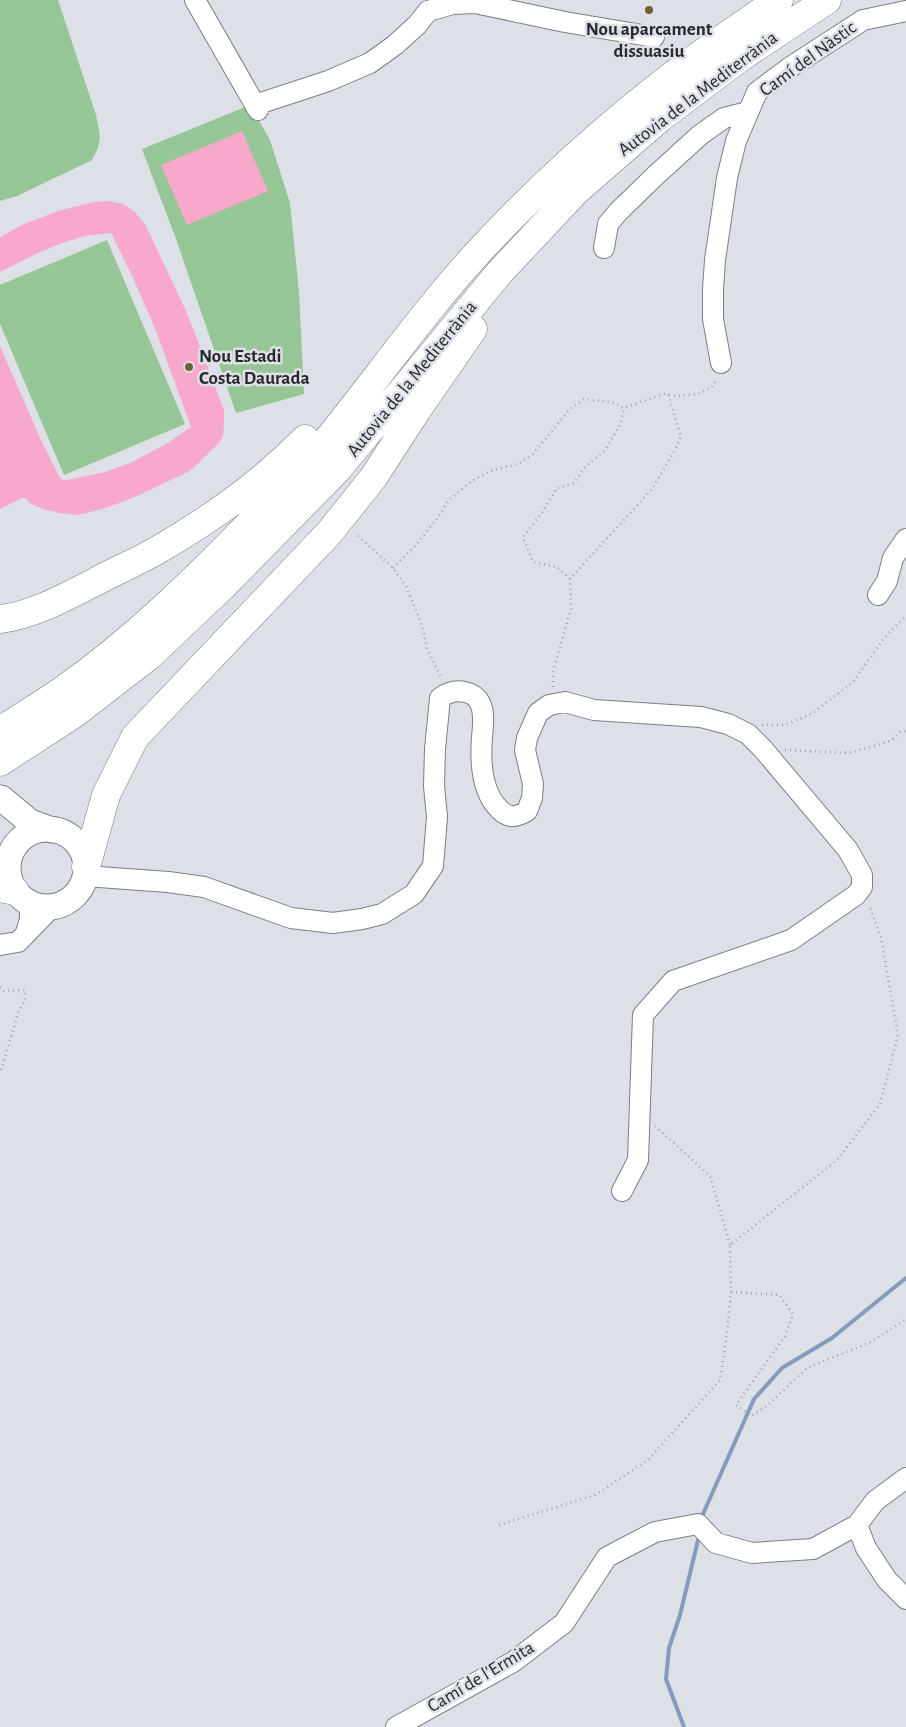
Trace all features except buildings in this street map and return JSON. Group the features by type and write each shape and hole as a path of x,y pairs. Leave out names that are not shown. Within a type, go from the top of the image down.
{"highway":[{"name":"Autovia de la Mediterrània","path":"0,731 64,689 138,631 211,564 314,456 454,280 486,244 554,175 644,98 730,32 779,0"},
{"name":"Autovia de la Mediterrània","path":"0,762 74,714 149,656 223,586 337,470 500,272 576,191 660,118 741,57 827,0"},
{"path":"86,871 106,795 136,737 330,533 373,478 417,410 507,280 584,199 741,57"},
{"path":"0,620 24,615 60,600 156,551 215,514 283,462 341,404 383,355 409,336"}],"main road":[{"path":"1,797 30,822 65,834 76,842 83,854 86,871 81,887 74,897 64,904 24,898 9,879 7,865 11,852 18,842 28,834 40,830 52,830"},
{"path":"1,797 10,822 11,852"}],"street":[{"path":"195,0 256,107 328,81 370,63 395,45 417,25 429,6 476,3 565,22 654,37"},
{"name":"Camí del Nàstic","path":"721,363 713,318 715,260 727,178 736,141 757,92 789,68 863,20 906,11"},
{"path":"604,248 608,224 655,176 700,134 724,118 748,112"},
{"path":"878,594 886,581 893,558 906,539"},
{"path":"86,871 204,887 291,918 333,923 362,919 382,914 414,894 432,866 437,817 434,786 436,721 440,698 447,692 460,691 472,694 480,702 484,719 480,753 487,793 494,805 504,815 516,817 527,811 532,798 533,784 524,750 527,738 538,713 549,704 565,702 594,710 700,717 728,724 748,734 848,850 862,875 862,887 856,895 791,940 673,981 643,1015 638,1160 622,1192"},
{"path":"0,944 18,942 26,933 30,919 24,898"},
{"name":"Camí de l'Ermita","path":"396,1727 520,1657 564,1624 607,1557 655,1532 698,1524 716,1543 752,1553 813,1549 858,1525 875,1501 906,1478"},
{"path":"858,1525 866,1548 887,1580 906,1599"}],"path":[{"path":"393,568 415,546 449,500 472,481 490,471 518,464 533,454 569,410 584,399 611,402 624,408 663,394 677,396 698,394 712,387 718,378 721,363"},
{"path":"554,704 553,672 571,609 570,579 652,489 675,450 680,436 668,394"},
{"path":"570,579 557,567 533,562 523,538 557,488 574,483 584,468 605,450 620,425 624,408"},
{"path":"358,536 393,568 406,586 417,608 427,648 447,692"},
{"path":"741,730 757,725 785,725 813,713 853,682 885,637 906,616"},
{"path":"763,750 849,753 891,741 900,732 906,730"},
{"path":"730,1245 837,1160 880,1104 898,1035 881,937 862,887"},
{"path":"0,987 4,991 25,990 25,1001 19,1010 0,1074"},
{"path":"499,1525 595,1495 648,1460 720,1380 728,1333 731,1292 730,1245 710,1176 640,1113"},
{"path":"731,1292 780,1295 793,1314 785,1336 736,1405 751,1416 767,1406 807,1368 871,1342 906,1320"}],"green space":[{"path":"0,0 58,0 96,115 100,136 98,148 92,160 17,196 0,201"},
{"path":"250,105 270,140 290,203 299,292 304,394 236,413 176,239 142,149"},
{"path":"107,240 185,424 64,475 0,324 0,285"}],"waterway":[{"path":"703,1514 754,1399 782,1368 832,1338 906,1278"},
{"path":"684,1727 666,1679 669,1648 680,1615 699,1536"}],"place":[{"name":"Nou aparcament dissuasiu","path":"649,10"},
{"name":"Nou Estadi Costa Daurada","path":"189,367"}]}
